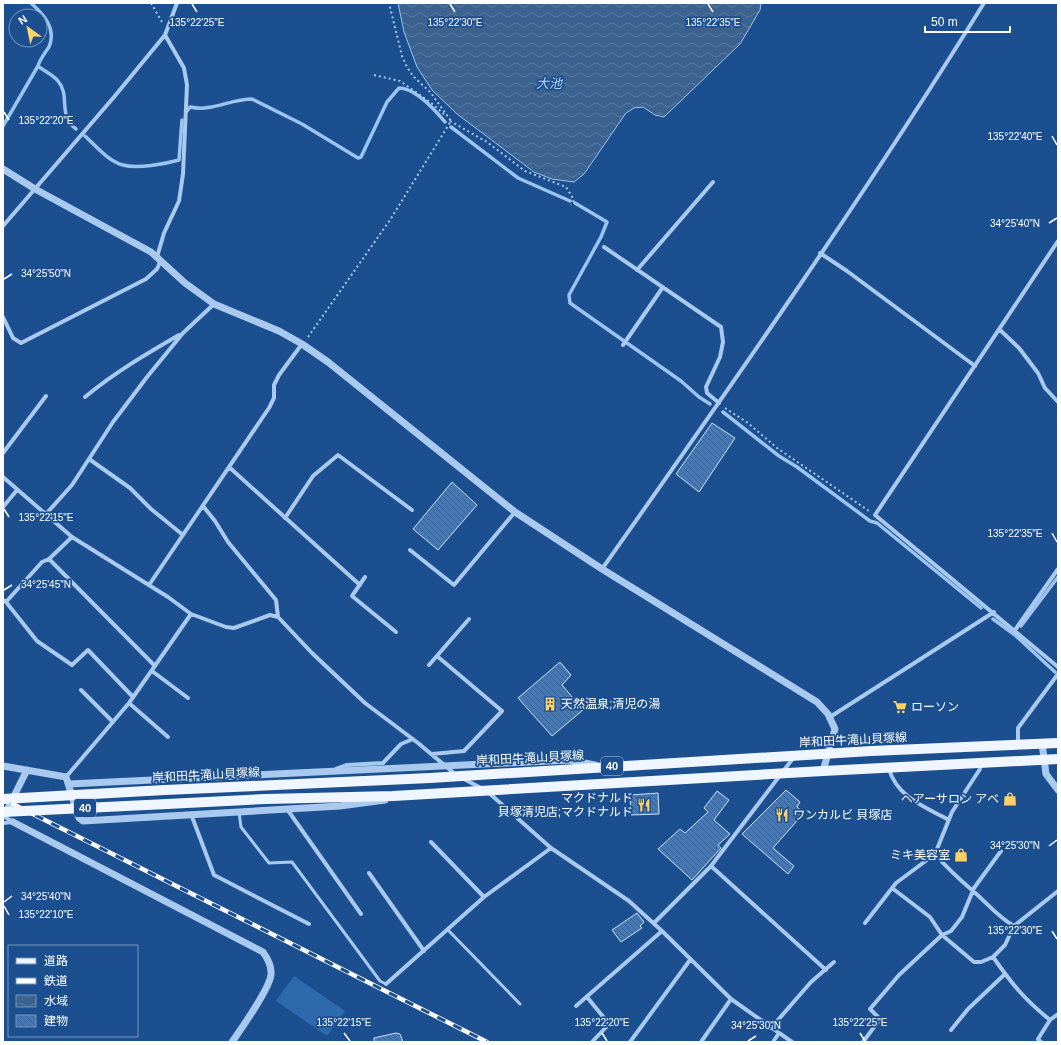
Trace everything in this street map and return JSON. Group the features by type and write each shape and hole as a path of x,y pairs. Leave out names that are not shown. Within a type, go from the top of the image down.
{"main road":[{"name":"岸和田牛滝山貝塚線","path":"3,799 430,778 456,775 605,766 1058,743"},
{"name":"40","path":"3,817 167,804 486,791 780,773 1058,759"}],"street":[{"path":"3,226 164,35 177,3"},
{"path":"602,569 719,403 924,101 984,3"},
{"path":"3,317 13,338 21,343 146,279 157,269 164,233 179,201 183,174 187,85 184,68 164,35"},
{"path":"3,169 35,189 151,252 185,283 214,304 279,331 302,344 328,362 514,512 602,569 818,702 830,717 835,729 823,771"},
{"path":"637,270 714,182"},
{"path":"1058,241 875,515 994,612 1058,667"},
{"path":"604,247 721,327 723,342 720,357 706,387 707,393 719,403"},
{"path":"820,253 847,271 975,366"},
{"path":"623,345 663,287"},
{"path":"46,514 72,485 117,417 183,333 214,304"},
{"path":"1000,330 1019,348 1038,373 1045,388 1058,402"},
{"path":"85,397 104,381 130,364 183,333"},
{"path":"148,585 269,408 274,398 274,385 279,375 302,344"},
{"path":"3,453 46,396"},
{"path":"285,518 313,476 338,455 412,510"},
{"path":"89,459 130,488 150,509 183,535"},
{"path":"229,467 360,585"},
{"path":"3,477 72,537 191,614 226,627 234,628 270,615 278,617 312,653 365,703 432,754 456,775 486,791 551,848 629,901 654,923 731,999 792,1042"},
{"path":"3,507 17,490"},
{"path":"203,506 215,521 228,542 276,600 278,617"},
{"path":"410,550 454,585 514,512"},
{"path":"72,537 49,559 42,562 4,601 38,641 72,665 88,650 133,697"},
{"path":"49,559 155,666"},
{"path":"1014,630 1058,569"},
{"path":"365,577 352,596 396,632"},
{"path":"830,717 994,612"},
{"path":"68,780 129,703 191,614"},
{"path":"429,664 469,619"},
{"path":"432,754 464,751 502,711 437,656"},
{"path":"152,671 188,698"},
{"path":"1018,744 1018,728 1058,674"},
{"path":"81,690 113,722"},
{"path":"129,703 168,737"},
{"path":"322,772 347,765 383,763 401,744 413,739"},
{"path":"1042,743 1046,774 1058,790"},
{"path":"654,923 711,866 794,756"},
{"path":"3,766 68,780 322,772 569,760 605,766"},
{"path":"865,923 896,883 935,854 949,820 980,769 981,763"},
{"path":"888,768 892,779 903,793 949,820"},
{"path":"27,770 3,817 263,952 270,963 271,976 265,989 232,1042"},
{"path":"68,780 79,818 82,821 340,806 459,792"},
{"path":"287,809 361,914"},
{"path":"192,814 214,875 308,924"},
{"path":"431,842 484,897"},
{"path":"386,984 484,897 551,848"},
{"path":"863,1042 880,1019 870,1009 899,975 942,935 951,931 962,917 973,891 1001,851"},
{"path":"935,854 950,872 973,891 1003,920 1014,926"},
{"path":"711,866 826,970"},
{"path":"369,873 424,951"},
{"path":"892,888 930,917 942,935 974,962 981,962 994,957 1004,945 1014,926 1058,891"},
{"path":"576,1006 662,931"},
{"path":"994,957 1005,974 1026,1000 1050,1020"},
{"path":"630,1042 690,960"},
{"path":"771,1028 812,982 834,962"},
{"path":"951,1030 983,993 1005,974"},
{"path":"587,997 609,1024 592,1042"},
{"path":"701,1042 731,999"},
{"path":"1041,1042 1038,1039 1050,1020 1058,1014"},
{"path":"773,1042 779,1033"}],"lane":[{"path":"239,812 241,826 269,863 292,862 380,981 386,984"},
{"path":"448,930 520,1004"}],"path":[{"path":"151,3 167,30"},
{"path":"389,3 402,56 407,67 413,76 431,93 451,121"},
{"path":"374,75 400,82 430,102 451,121 487,142 525,171 566,186 574,200 571,204"},
{"path":"302,344 390,220 451,121"},
{"path":"719,403 748,423 777,448 875,515"}],"shaded area":[{"path":"294,976 345,1011 327,1036 276,1001"}],"water":[{"name":"大池","path":"398,3 761,3 760,10 740,44 664,117 655,115 643,107 634,108 626,113 584,174 574,182 552,179 534,172 457,114 432,90 417,67 404,32"}],"building":[{"path":"712,423 735,438 699,492 676,474"},
{"path":"452,482 477,505 438,550 413,529"},
{"name":"天然温泉;清児の湯","path":"560,662 571,675 562,685 583,710 552,736 518,698"},
{"path":"786,790 800,802 797,807 804,813 773,848 794,866 788,874 742,834"},
{"path":"717,791 729,800 714,820 730,834 718,845 721,848 692,880 658,849 680,829 685,833 708,812 704,808"},
{"name":"マクドナルド 貝塚清児店;マクドナルド","path":"658,793 659,814 631,815 630,795"},
{"path":"637,913 644,922 640,926 642,928 621,942 612,930"},
{"path":"396,1033 400,1034 403,1042 374,1042 374,1038"}],"waterway":[{"path":"31,3 48,22 51,34 49,47 41,58 38,66 56,79 62,87 64,93 65,112 70,124 76,129"},
{"path":"3,126 38,66"},
{"path":"187,111 190,107 206,108 252,99 302,124 358,158 361,157 387,102 399,88 412,92 424,100 445,122"},
{"path":"85,136 102,153 123,165 143,166 159,164 179,160 182,120"},
{"path":"451,127 518,178 570,201"},
{"path":"575,203 607,222 601,237 569,295 570,303 681,381 699,397 710,404"},
{"path":"723,412 779,456 797,467 870,521 877,523 981,608"},
{"path":"1021,626 1058,577"},
{"path":"993,619 1015,635 1055,672"}],"railway":[{"path":"3,799 487,1042"}],"place":[{"name":"天然温泉;清児の湯","path":"550,704"},
{"name":"ローソン","path":"900,707"},
{"name":"ヘアーサロン アベ","path":"1010,799"},
{"name":"マクドナルド 貝塚清児店;マクドナルド","path":"644,805"},
{"name":"ワンカルビ 貝塚店","path":"782,815"},
{"name":"ミキ美容室","path":"961,855"}]}
